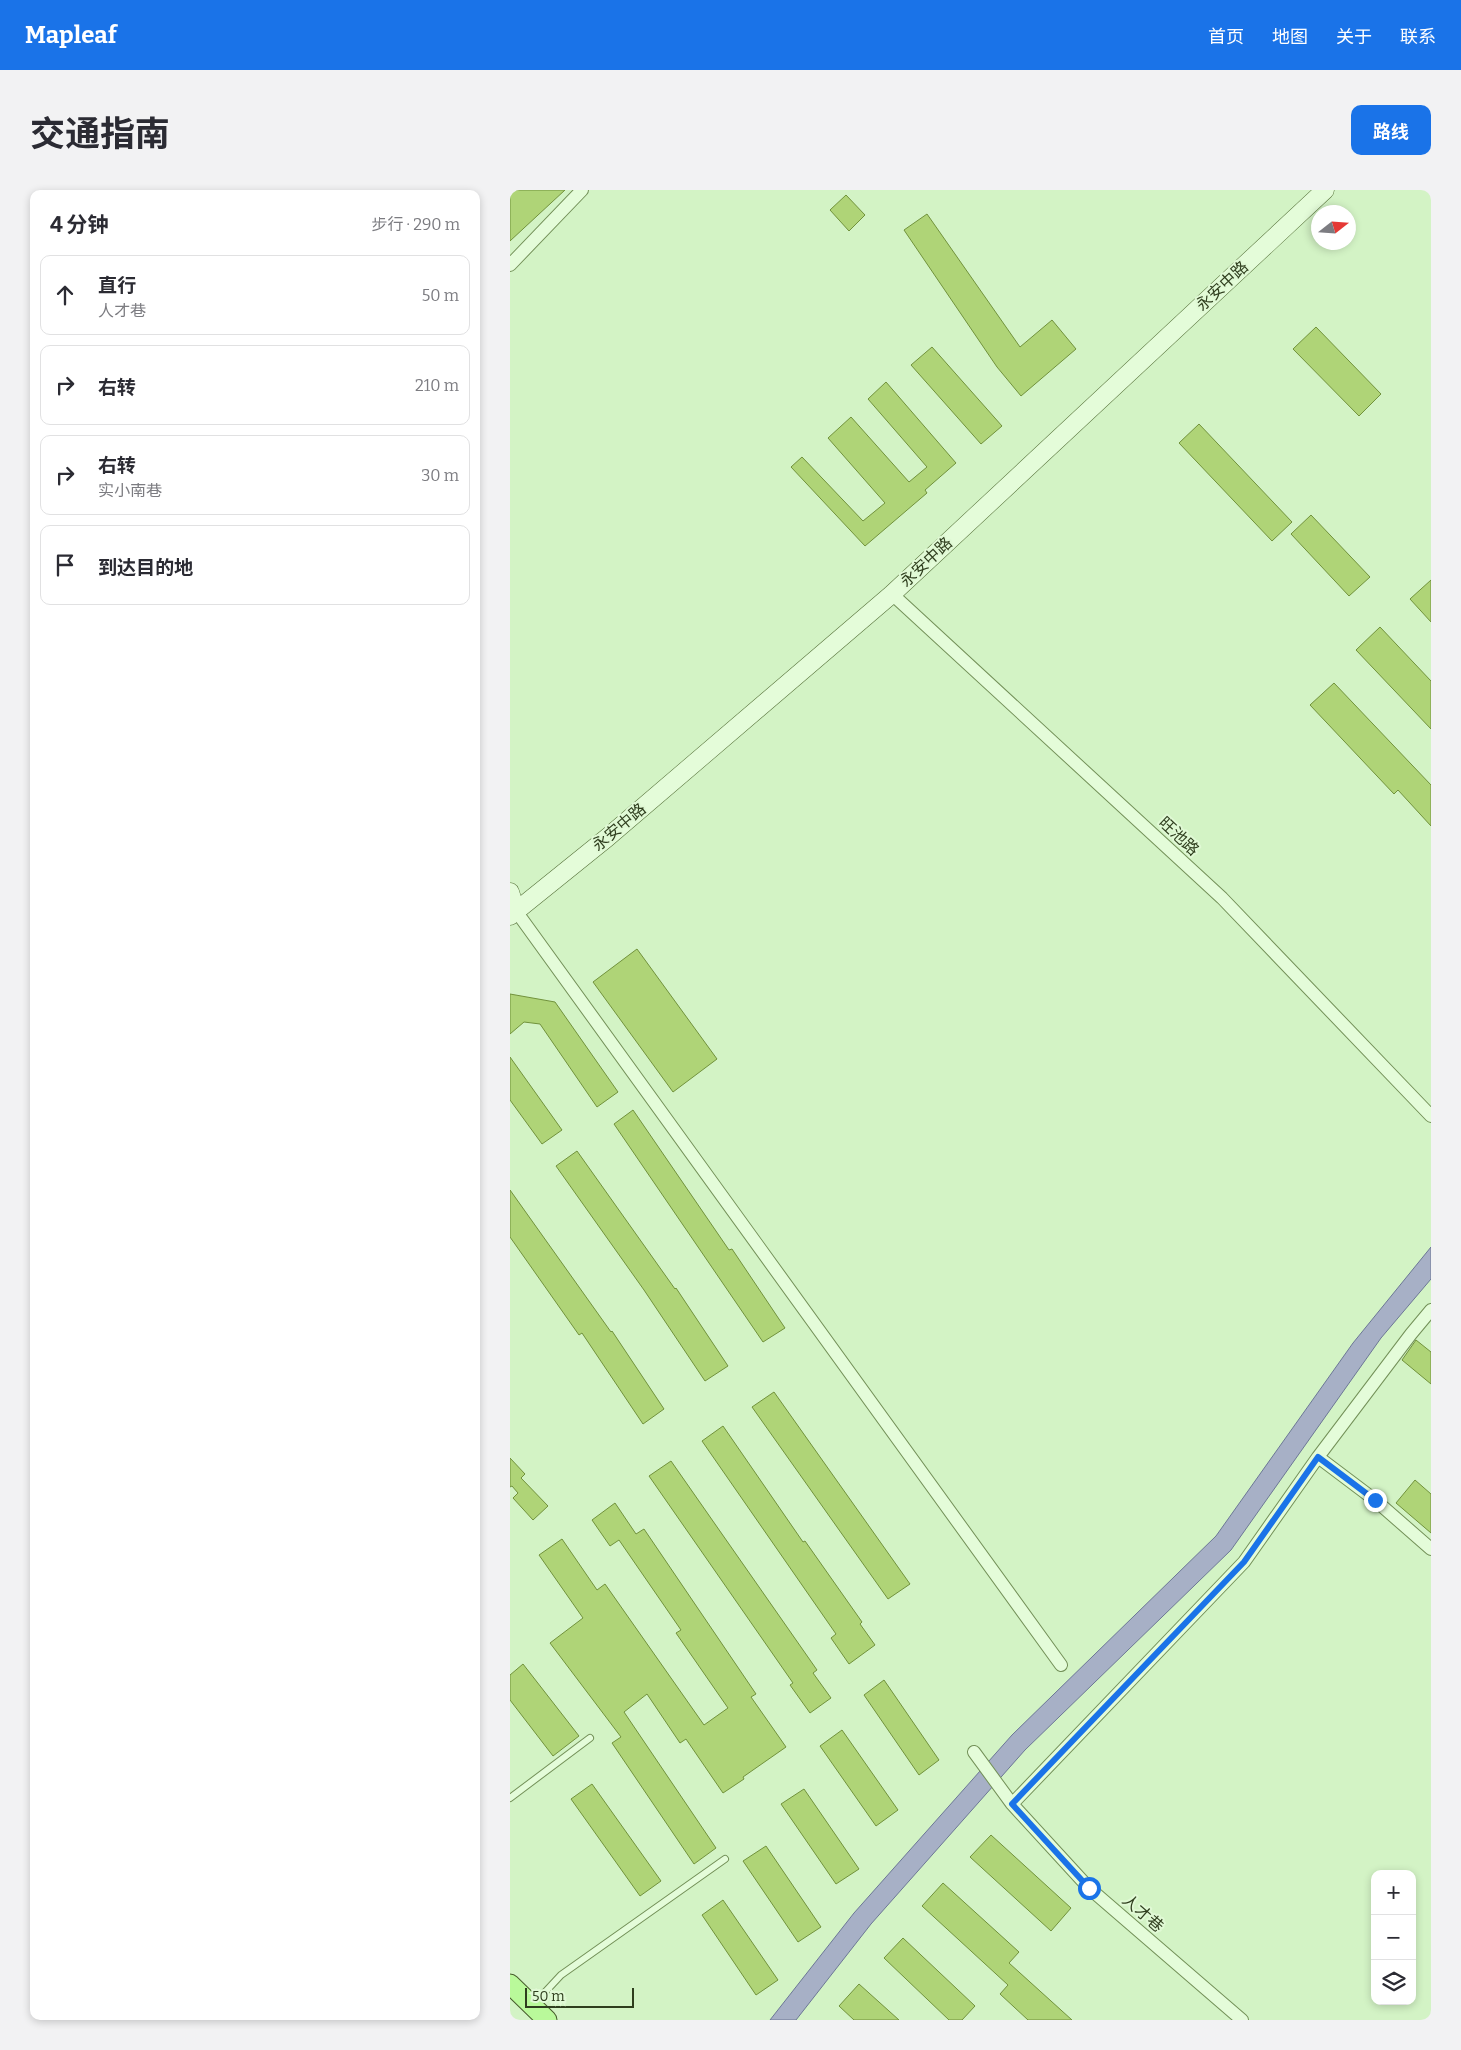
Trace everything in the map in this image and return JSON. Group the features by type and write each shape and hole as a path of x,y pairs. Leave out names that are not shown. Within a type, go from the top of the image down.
{"main road":[{"path":"510,1984 546,2020"}],"street":[{"path":"510,265 582,190"},
{"name":"永安中路","path":"513,914 608,837 892,594 1325,190"},
{"name":"旺池路","path":"892,594 1222,898 1431,1116"},
{"path":"510,892 513,914 1061,1665"},
{"path":"1009,1799 1244,1562 1318,1457 1431,1310"},
{"path":"1318,1457 1375,1500 1431,1549"},
{"name":"人才巷","path":"977,1754 1009,1799 1089,1888 1242,2020"}],"lane":[{"path":"510,1798 590,1738"},
{"path":"532,2006 561,1975 726,1859"}],"water":[{"path":"1431,1247 1431,1279 1381,1338 1231,1550 1025,1750 871,1924 796,2020 770,2020 854,1913 1012,1735 1216,1536 1353,1343"}],"building":[{"path":"510,190 565,190 510,241"},
{"path":"846,195 865,215 849,231 830,210"},
{"path":"927,214 1020,347 1052,320 1076,349 1021,396 997,367 904,230"},
{"path":"1316,327 1381,394 1359,416 1293,349"},
{"path":"932,347 1002,426 981,444 911,365"},
{"path":"886,382 956,463 925,490 927,493 865,546 791,467 802,457 863,521 885,503 828,438 851,417 909,482 927,467 868,399"},
{"path":"1199,424 1292,522 1272,541 1179,443"},
{"path":"1311,515 1370,577 1349,596 1291,534"},
{"path":"1431,580 1431,622 1410,599"},
{"path":"1380,627 1431,681 1431,729 1356,650"},
{"path":"1334,683 1431,785 1431,826 1398,790 1394,794 1310,705"},
{"path":"637,949 717,1059 673,1092 593,982"},
{"path":"510,994 555,1002 618,1092 597,1107 540,1024 524,1022 510,1034"},
{"path":"510,1057 562,1130 542,1144 510,1100"},
{"path":"633,1110 729,1250 732,1249 785,1328 763,1342 614,1124"},
{"path":"577,1151 676,1288 728,1366 705,1381 644,1290 556,1166"},
{"path":"510,1190 612,1331 664,1409 643,1424 582,1333 579,1335 510,1237"},
{"path":"1416,1340 1431,1352 1431,1384 1402,1360"},
{"path":"774,1392 910,1584 888,1599 752,1407"},
{"path":"723,1426 803,1542 805,1541 862,1622 860,1624 875,1645 849,1664 831,1638 836,1634 702,1441"},
{"path":"510,1458 525,1474 521,1478 548,1506 533,1520 513,1498 518,1493 512,1486 510,1487"},
{"path":"671,1461 817,1670 813,1673 831,1698 810,1713 790,1685 793,1683 649,1476"},
{"path":"1415,1480 1431,1494 1431,1533 1396,1503"},
{"path":"615,1503 636,1534 644,1529 756,1694 751,1697 786,1747 723,1793 686,1739 680,1743 647,1694 624,1712 716,1848 694,1864 612,1743 621,1737 550,1643 583,1618 539,1555 562,1539 597,1590 605,1584 704,1725 728,1708 676,1633 681,1630 619,1540 610,1546 592,1520"},
{"path":"523,1664 579,1736 553,1756 510,1700 510,1675"},
{"path":"884,1680 939,1760 919,1775 864,1695"},
{"path":"842,1730 898,1810 876,1826 820,1746"},
{"path":"592,1784 661,1881 640,1896 571,1799"},
{"path":"804,1789 859,1869 836,1884 781,1804"},
{"path":"991,1835 1071,1908 1051,1931 970,1857"},
{"path":"766,1846 821,1927 798,1942 743,1861"},
{"path":"943,1883 1019,1952 1009,1963 1072,2020 1028,2020 1000,1994 1008,1985 922,1906"},
{"path":"723,1900 778,1980 756,1995 702,1915"},
{"path":"903,1938 975,2006 962,2020 949,2020 884,1958"},
{"path":"859,1984 899,2020 854,2020 839,2006"}],"route":[{"path":"1089,1888 1012,1804 1244,1562 1318,1457 1375,1500"}]}
